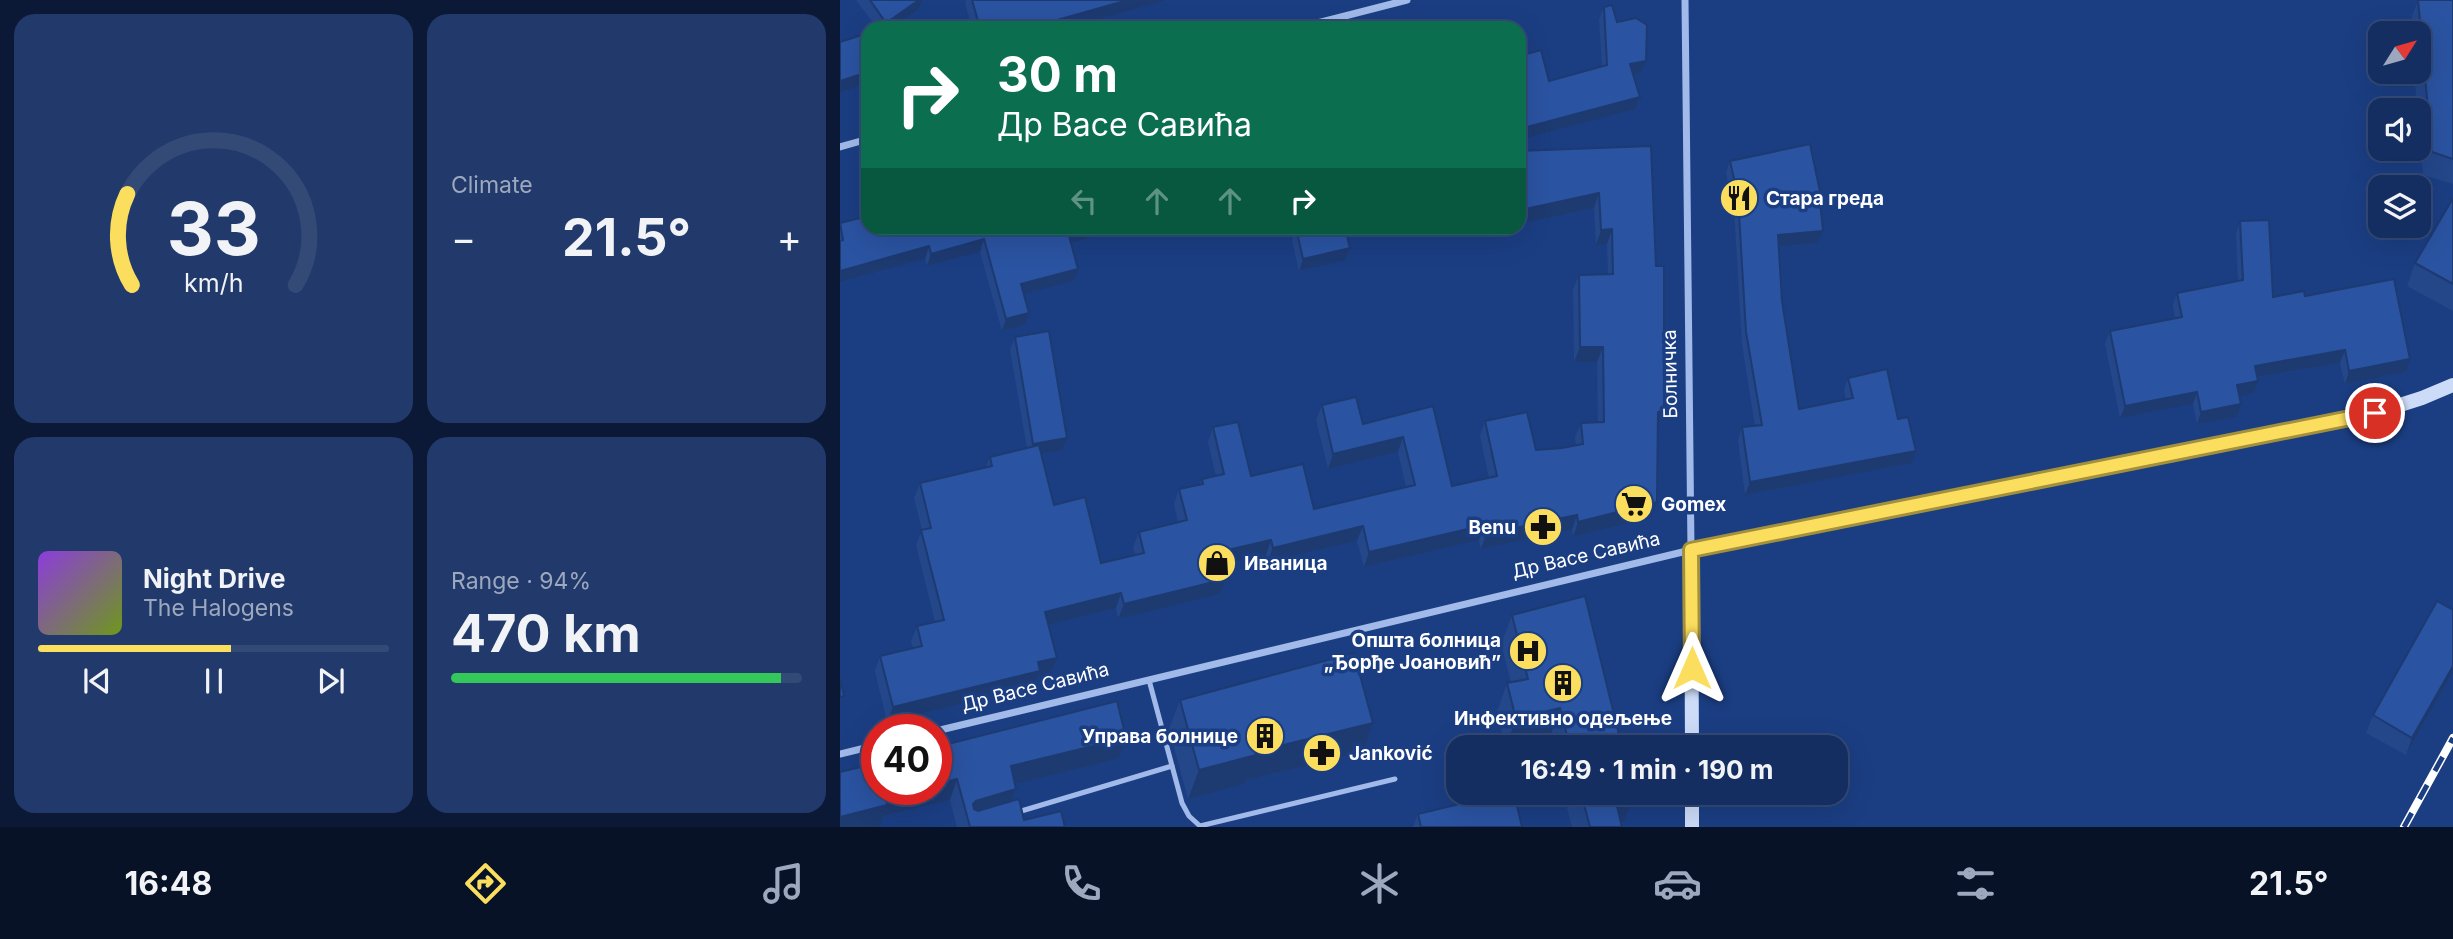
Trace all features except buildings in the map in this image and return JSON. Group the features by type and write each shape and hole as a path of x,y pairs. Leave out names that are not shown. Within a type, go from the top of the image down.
{"street":[{"path":"1325,21 1407,0"},
{"name":"Болничка","path":"1685,0 1692,735"},
{"path":"840,146 861,141"},
{"name":"Др Васе Савића","path":"952,727 1691,550 2375,413 2453,385"},
{"path":"840,754 861,749"},
{"path":"1692,805 1692,827"}],"lane":[{"path":"1149,680 1182,803 1189,816 1200,826 1395,779"},
{"path":"1006,816 1172,766"}],"railway":[{"path":"2404,827 2453,738"}],"place":[{"name":"Стара греда","path":"1739,198"},
{"name":"Gomex","path":"1634,504"},
{"name":"Benu","path":"1543,527"},
{"name":"Иваница","path":"1217,563"},
{"name":"Општа болница „Ђорђе Јоановић”","path":"1528,651"},
{"name":"Инфективно одељење","path":"1563,683"},
{"name":"Управа болнице","path":"1265,736"},
{"name":"Janković","path":"1322,753"}],"route":[{"path":"1692,668 1691,550 2375,413"}]}
